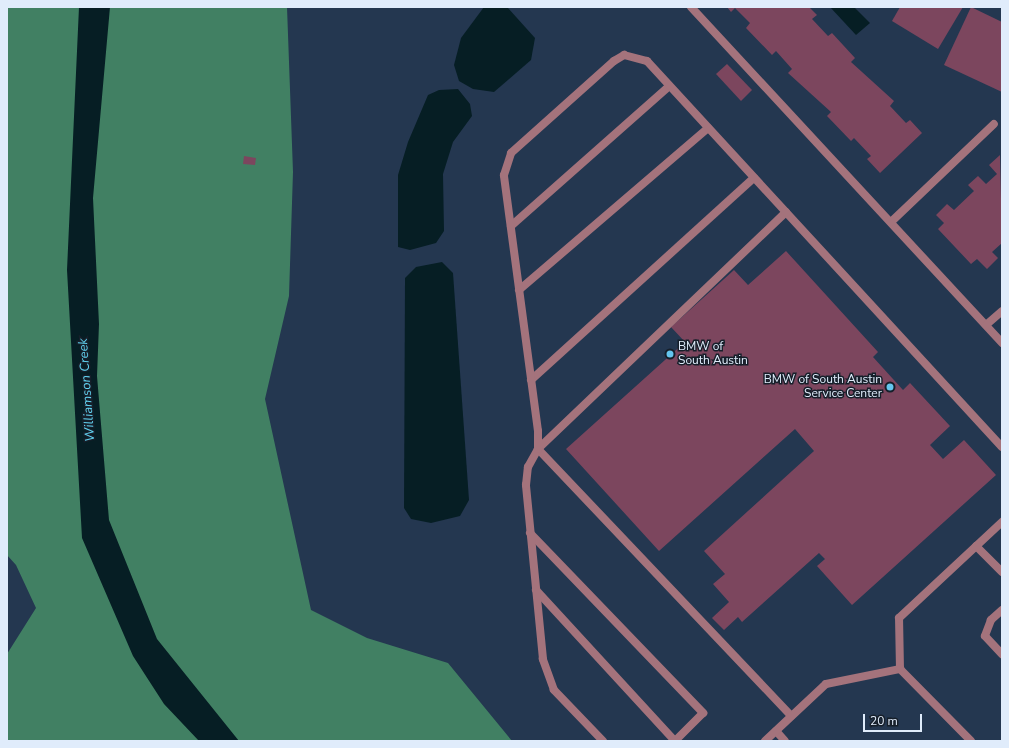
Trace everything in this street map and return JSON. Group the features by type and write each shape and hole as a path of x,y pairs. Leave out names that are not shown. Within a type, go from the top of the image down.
{"street":[{"path":"691,7 1002,342"},
{"path":"791,716 538,449 531,380 504,175 506,162 511,153 585,87 624,55 647,61 1002,447"},
{"path":"511,226 669,86"},
{"path":"891,222 994,124"},
{"path":"519,290 708,128"},
{"path":"531,380 754,178"},
{"path":"603,741 554,690 543,659 526,485 528,467 538,449 786,212"},
{"path":"986,325 1002,311"},
{"path":"971,741 900,669 899,618 1002,522"},
{"path":"530,533 702,713 675,741 536,590"},
{"path":"976,546 1002,572"},
{"path":"1002,610 991,620 985,636 1002,654"},
{"path":"765,741 826,684 900,669"},
{"path":"776,731 785,741"}],"green space":[{"path":"7,7 287,7 293,172 289,296 265,399 311,610 367,638 448,663 512,741 7,741 7,654 36,608 16,565 7,555"}],"water":[{"name":"Williamson Creek","path":"79,7 110,7 93,198 99,324 97,376 109,520 157,639 239,741 199,741 164,704 133,656 82,538 67,270"},
{"path":"484,7 507,7 535,38 531,60 494,92 473,89 459,81 454,65 461,38"},
{"path":"830,7 854,7 870,23 856,35"},
{"path":"458,89 470,104 472,116 453,142 443,174 444,231 436,243 410,250 398,247 398,175 408,142 428,95 439,90"},
{"path":"442,262 453,273 469,500 460,516 431,523 411,519 404,508 405,278 416,267"}],"building":[{"path":"727,7 809,7 817,15 812,19 828,36 832,33 855,58 851,62 894,101 890,106 906,123 910,120 922,133 880,173 867,159 871,156 854,138 851,141 827,116 831,112 788,73 792,69 776,51 772,55 746,28 750,23 735,8 731,12"},
{"path":"900,7 963,7 938,49 892,21"},
{"path":"971,7 1002,22 1002,92 944,65"},
{"path":"727,64 752,90 741,101 716,74"},
{"path":"1000,155 1002,243 992,252 998,258 987,269 977,259 971,264 938,229 944,223 936,215 947,204 954,210 974,191 968,185 978,176 986,184 997,174 989,165"},
{"path":"244,156 256,158 255,165 243,164"},
{"path":"786,251 878,352 873,357 903,390 910,383 950,426 930,445 943,459 964,440 996,475 852,605 817,566 825,559 819,553 742,622 738,617 724,630 712,618 729,602 713,584 725,574 704,551 814,451 795,429 659,551 566,449 685,342 671,327 734,270 748,285"}],"place":[{"name":"BMW of South Austin","path":"670,354"},
{"name":"BMW of South Austin Service Center","path":"890,387"}]}
